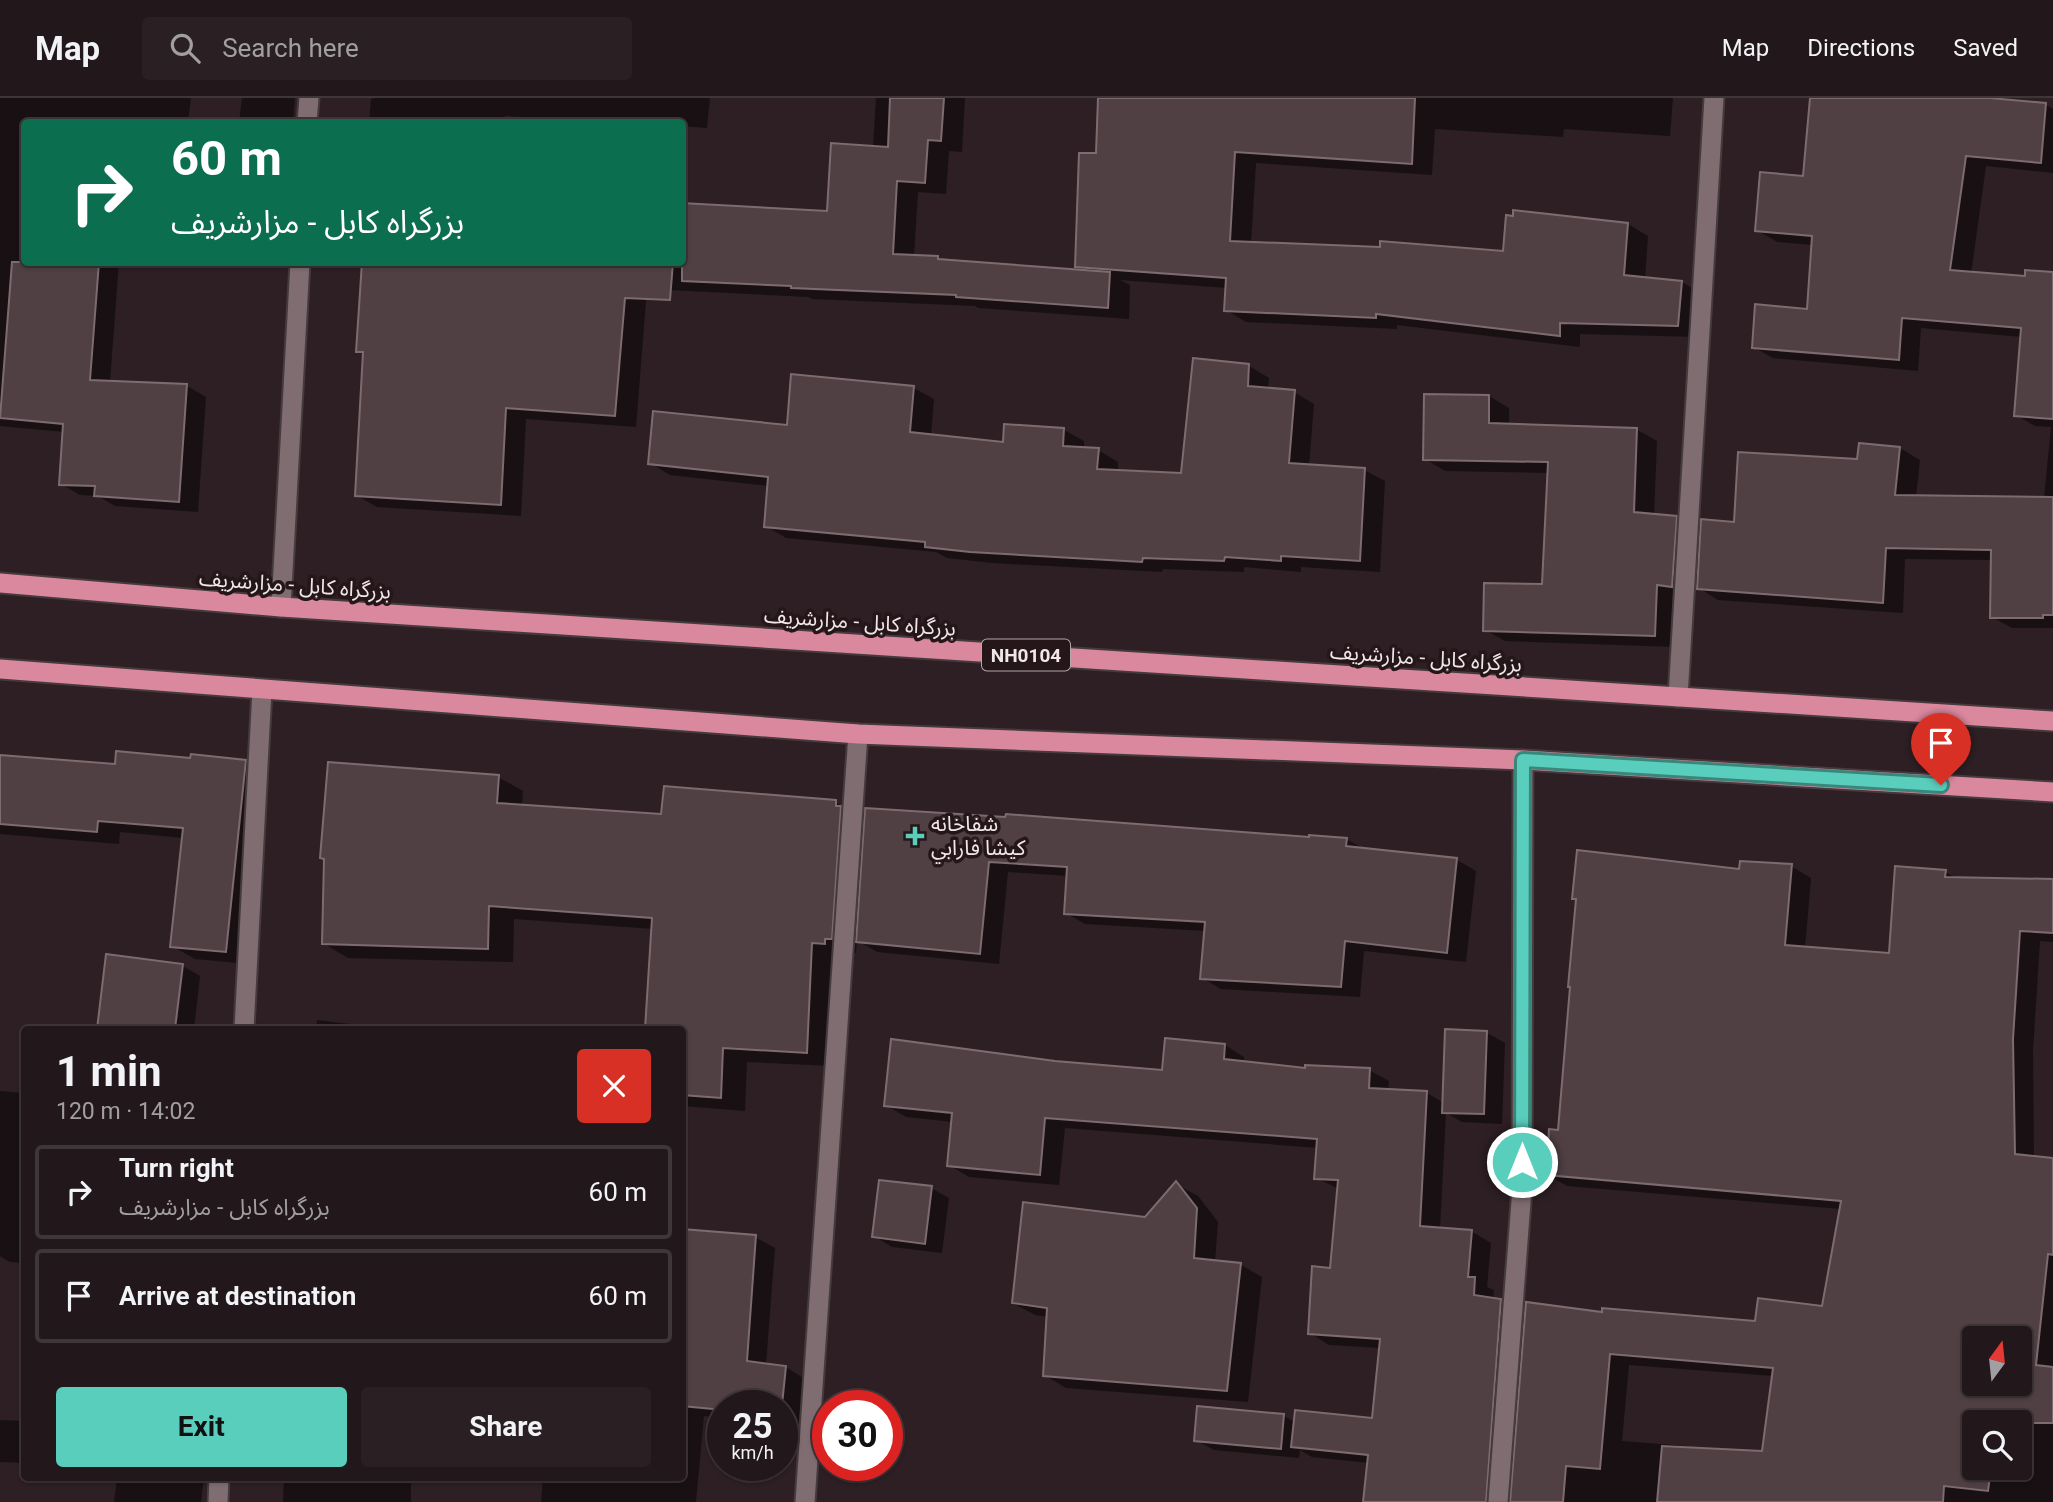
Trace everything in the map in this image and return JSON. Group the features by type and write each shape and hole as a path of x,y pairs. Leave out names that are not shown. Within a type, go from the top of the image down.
{"highway":[{"name":"بزرگراه کابل - مزارشریف","path":"0,583 281,607 2053,721"},
{"path":"0,669 858,734 1523,760 2053,792"}],"street":[{"path":"307,119 309,98"},
{"path":"1678,697 1714,98"},
{"path":"281,607 300,266"},
{"path":"244,1026 262,690"},
{"path":"805,1502 858,734"},
{"path":"1498,1502 1522,1189 1523,760"},
{"path":"218,1502 219,1481"}],"building":[{"path":"890,98 944,98 941,141 928,140 925,183 897,181 893,254 1110,272 1108,308 956,295 682,281 682,266 686,266 686,203 827,211 831,143 888,147"},
{"path":"1098,98 1415,98 1412,164 1235,152 1230,241 1380,247 1380,241 1503,251 1506,215 1513,216 1513,210 1628,223 1624,275 1682,281 1678,326 1560,323 1560,336 1376,314 1376,318 1224,311 1226,278 1075,267 1079,153 1096,153"},
{"path":"1810,98 1990,98 2046,103 2041,163 1966,156 1950,270 2025,276 2025,270 2053,272 2053,419 2014,416 2021,328 1902,318 1899,360 1752,348 1755,304 1807,309 1812,236 1755,231 1760,172 1803,176"},
{"path":"12,262 21,262 21,266 99,266 90,380 187,384 179,502 94,496 95,486 59,485 63,424 0,418"},
{"path":"362,266 673,266 670,300 625,298 615,416 506,408 501,505 355,496 363,352 356,352"},
{"path":"1193,358 1249,364 1248,386 1295,390 1289,463 1365,468 1360,561 1281,556 1281,561 1225,557 1224,561 1143,558 1142,562 970,552 925,547 925,542 764,527 768,477 648,464 653,411 787,425 791,374 914,386 910,432 1003,442 1004,424 1064,428 1063,446 1099,448 1097,469 1181,473"},
{"path":"1424,394 1489,395 1489,423 1637,428 1634,512 1677,516 1672,587 1657,585 1655,636 1483,631 1484,583 1542,584 1548,462 1423,460"},
{"path":"1859,443 1900,447 1895,495 2053,497 2053,615 2043,615 2043,618 1990,618 1991,550 1886,548 1883,603 1697,589 1701,519 1734,522 1738,452 1857,459"},
{"path":"116,751 190,758 191,754 246,760 226,952 170,947 183,828 98,821 97,832 0,824 0,755 115,764"},
{"path":"328,762 499,775 497,803 661,814 664,786 836,800 836,806 841,806 832,939 825,939 825,944 812,943 807,1053 723,1048 721,1098 686,1095 686,1026 645,1026 652,918 489,906 488,949 322,944 324,859 320,858"},
{"path":"865,808 1005,817 1006,814 1347,838 1346,846 1457,858 1447,953 1345,941 1341,987 1200,979 1205,922 1064,914 1067,867 989,862 980,954 856,942"},
{"path":"1577,850 1739,869 1740,861 1792,864 1785,945 1889,953 1895,866 1946,870 1945,877 2053,879 2053,933 2020,931 2013,1039 2015,1154 2053,1158 2053,1255 2048,1254 2036,1365 2053,1367 2053,1423 2032,1423 2032,1410 1962,1410 1962,1480 1989,1480 1988,1491 1944,1486 1943,1502 1657,1502 1662,1446 1762,1451 1773,1368 1610,1354 1600,1469 1566,1466 1563,1502 1510,1502 1526,1302 1602,1312 1602,1308 1755,1321 1758,1298 1822,1306 1841,1201 1546,1175 1549,1129 1558,1130 1576,899 1572,899"},
{"path":"106,954 183,964 175,1026 97,1026"},
{"path":"1445,1029 1487,1031 1484,1114 1442,1113"},
{"path":"1165,1038 1225,1044 1224,1059 1305,1068 1305,1065 1370,1068 1369,1088 1427,1091 1420,1226 1472,1230 1468,1277 1475,1277 1474,1295 1501,1299 1486,1502 1363,1502 1368,1455 1291,1447 1295,1410 1372,1418 1380,1339 1308,1334 1312,1266 1330,1268 1338,1180 1314,1179 1317,1139 1045,1118 1040,1175 947,1166 952,1113 884,1106 891,1039 1055,1061 1162,1070"},
{"path":"879,1180 932,1186 925,1244 872,1237"},
{"path":"1176,1181 1197,1208 1194,1258 1241,1263 1227,1391 1043,1376 1047,1308 1012,1303 1023,1202 1145,1217"},
{"path":"686,1229 756,1235 747,1361 786,1366 784,1390 707,1390 707,1408 686,1406"},
{"path":"1197,1406 1284,1414 1281,1449 1194,1441"}],"place":[{"name":"شفاخانه كيشا فارابي","path":"915,836"}],"route":[{"path":"1522,1162 1523,760 1941,785"}]}
